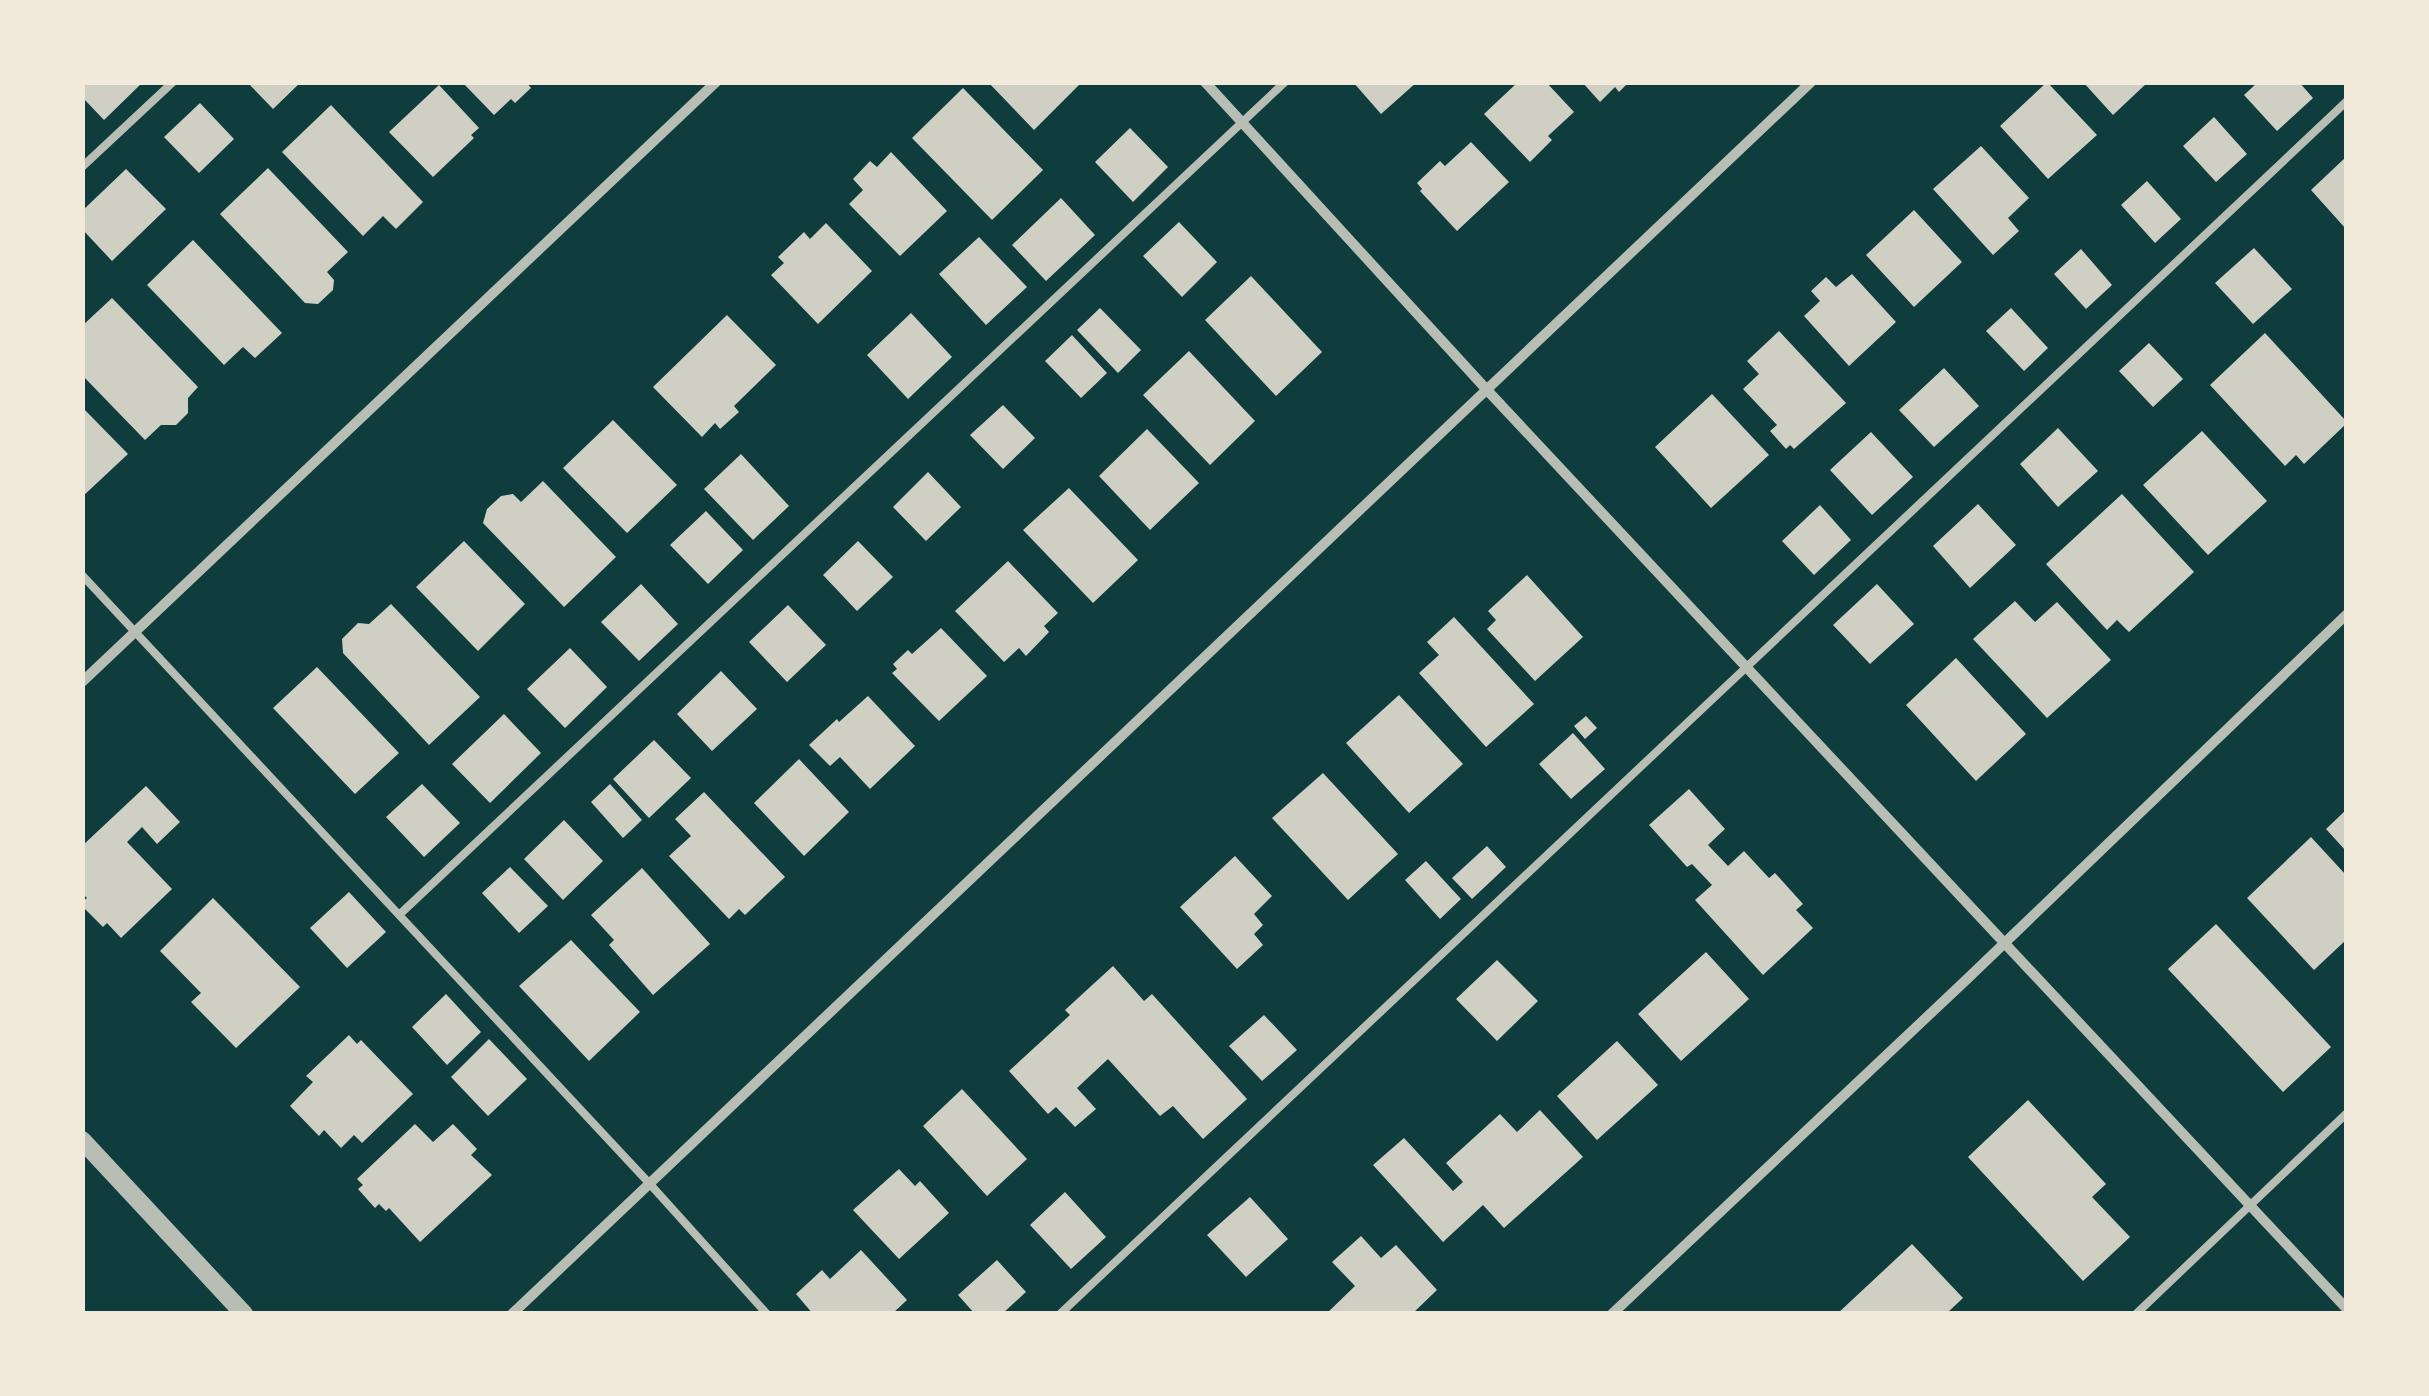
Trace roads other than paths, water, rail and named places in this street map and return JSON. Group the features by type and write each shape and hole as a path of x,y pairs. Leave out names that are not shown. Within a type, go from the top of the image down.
{"street":[{"path":"82,682 716,82"},
{"path":"1205,82 1745,668 2346,1308"},
{"path":"512,1314 1812,82"},
{"path":"1612,1314 2346,615"},
{"path":"82,1140 244,1314"}],"lane":[{"path":"82,167 173,82"},
{"path":"399,915 1286,82"},
{"path":"1060,1314 2346,102"},
{"path":"82,575 767,1314"},
{"path":"2136,1314 2346,1114"}]}
